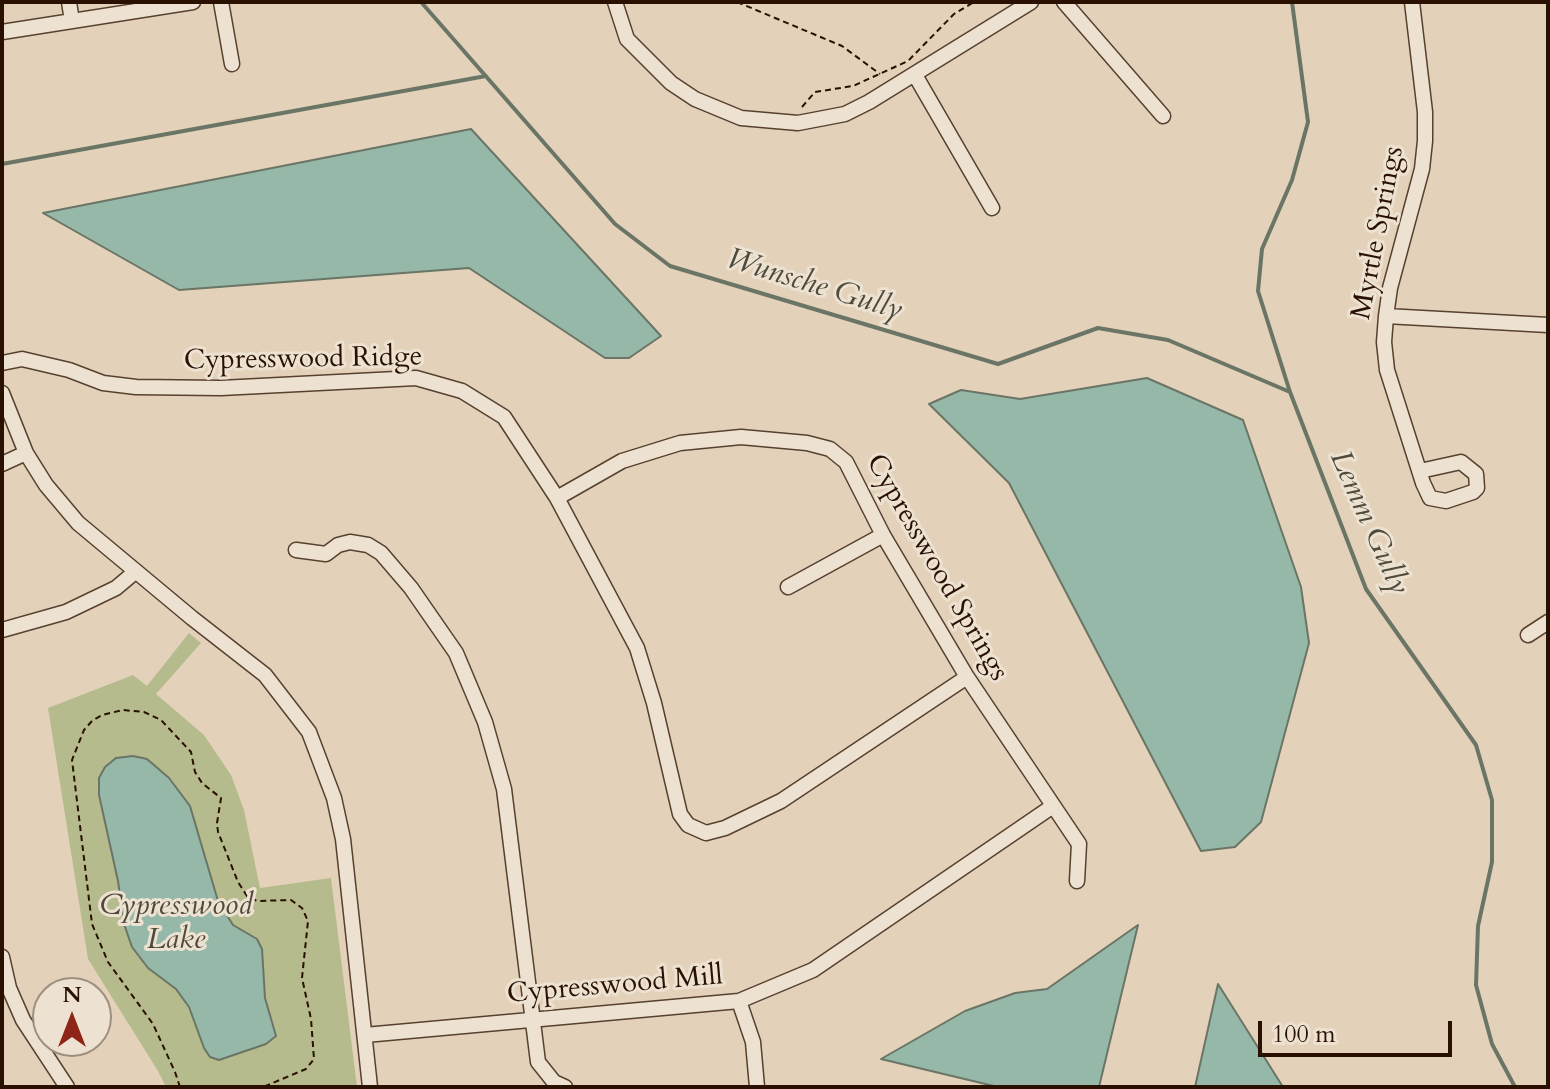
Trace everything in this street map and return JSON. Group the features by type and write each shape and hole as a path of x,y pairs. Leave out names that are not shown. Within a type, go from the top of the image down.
{"street":[{"path":"69,2 72,21"},
{"path":"2,32 193,2"},
{"path":"221,2 232,64"},
{"path":"615,2 627,39 671,83 695,99 741,118 780,123 822,120 845,114 915,75 1031,2"},
{"path":"1064,2 1163,116"},
{"name":"Myrtle Springs","path":"1412,2 1425,112 1425,141 1422,169 1390,288 1384,342 1387,370 1420,471"},
{"path":"915,75 992,208"},
{"path":"1386,316 1548,325"},
{"name":"Cypresswood Ridge","path":"2,363 22,359 69,370 103,383 136,387 221,388 416,378 462,391 504,417 557,498 637,648 654,703 680,814 688,825 706,833 725,828 781,801 967,677"},
{"path":"2,393 26,453 46,485 78,523 265,675 289,703 316,746 334,798 343,839 370,1087"},
{"name":"Cypresswood Springs","path":"557,498 622,461 680,443 741,437 807,443 830,449 846,462 883,535 967,677 1079,844 1077,881"},
{"path":"2,464 26,453"},
{"path":"788,587 883,535"},
{"path":"296,550 326,554 338,545 350,542 368,545 381,553 411,588 456,653 485,722 504,789 538,1062 554,1082 565,1087"},
{"path":"2,630 79,606 116,588 135,572"},
{"path":"1528,635 1548,622"},
{"name":"Cypresswood Mill","path":"365,1035 739,1001 813,970 1053,806"},
{"path":"2,957 9,988 23,1020 67,1087"},
{"path":"739,1001 753,1042 757,1087"}],"path":[{"path":"737,2 842,46 881,75"},
{"path":"794,110 803,107 815,92 853,86 908,61 954,14 974,2"},
{"path":"180,1087 153,1024 108,962 92,924 72,760 79,740 92,721 123,710 144,712 161,720 191,752 195,772 202,783 221,798 218,832 238,882 247,896 257,901 291,900 302,908 308,921 302,978 311,1019 314,1059 306,1069 263,1087"}],"shaded area":[{"path":"189,633 201,643 156,694 204,735 231,775 244,810 260,888 331,878 357,1087 166,1087 112,997 112,977 99,977 88,959 48,708 133,675 147,686"}],"water":[{"path":"471,129 661,336 629,358 605,358 469,268 179,290 43,213"},
{"path":"1147,378 1243,420 1301,587 1309,643 1261,822 1235,847 1201,851 1009,483 929,404 961,390 1020,399"},
{"name":"Cypresswood Lake","path":"133,756 147,759 169,778 190,806 218,901 233,925 257,939 262,949 265,998 276,1036 266,1044 219,1060 210,1057 189,1007 176,989 148,968 132,947 124,924 99,795 99,778 105,767 116,758"},
{"path":"1138,925 1099,1087 998,1087 881,1059 965,1011 1015,993 1047,989"},
{"path":"1218,984 1283,1087 1195,1087"}],"waterway":[{"name":"Wunsche Gully","path":"421,2 615,224 670,266 998,364 1098,328 1168,340 1290,392"},
{"name":"Lemm Gully","path":"1292,2 1308,122 1292,180 1262,249 1258,291 1290,392 1366,589 1476,745 1492,800 1492,862 1478,926 1476,985 1492,1044 1515,1087"},
{"path":"2,164 486,76"}]}
